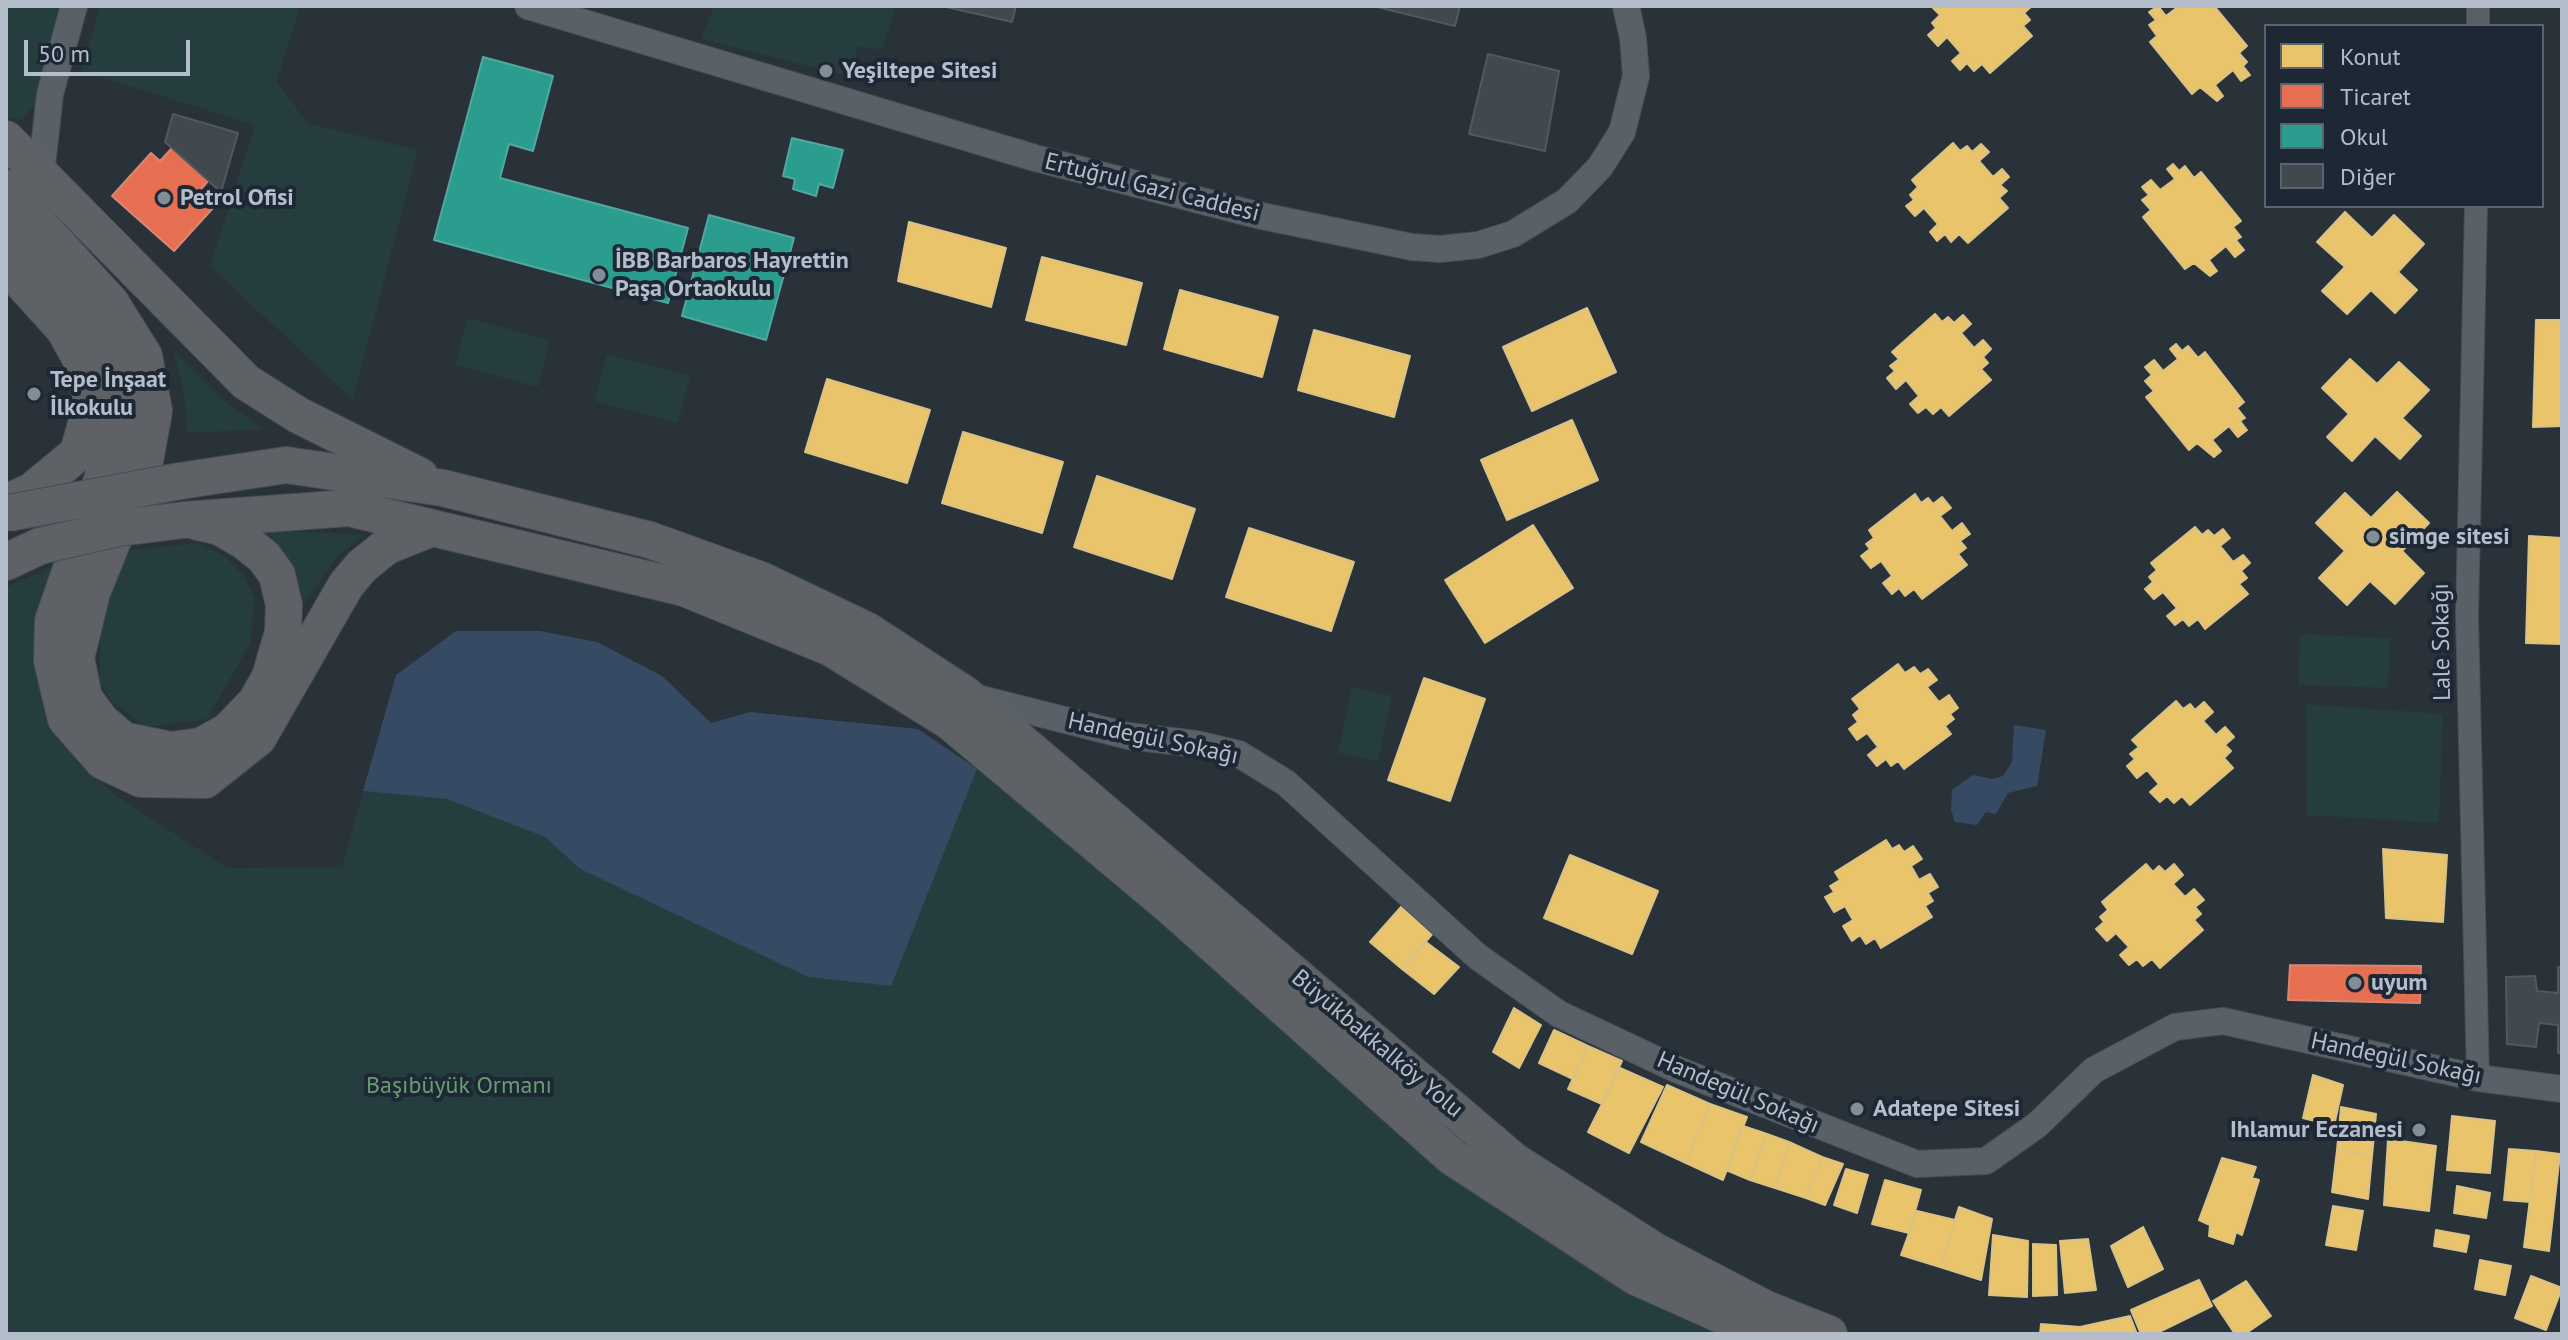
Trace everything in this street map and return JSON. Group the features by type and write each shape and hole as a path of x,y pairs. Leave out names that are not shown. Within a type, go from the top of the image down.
{"highway":[{"path":"6,139 246,382 298,415 443,488"},
{"path":"6,188 111,303 144,356 154,411 145,461 92,592 76,658 84,698 101,721 123,740 171,750 201,746 228,731 256,702 270,677 283,632 284,605 277,575 264,557 220,527 184,520 119,528 40,546 6,562"},
{"path":"6,227 105,341 120,369 120,428 53,621 52,661 66,719 103,761 141,779 205,780 258,738 346,585 362,566 387,546 432,528"},
{"path":"6,265 64,329 84,365 91,406 78,453 7,510"},
{"path":"7,510 286,465 443,488"},
{"name":"Büyükbakkalköy Yolu","path":"443,488 650,540 761,580 868,631 966,695 1514,1161 1655,1251 1766,1309 1829,1334"},
{"name":"Büyükbakkalköy Yolu","path":"184,520 349,508 684,588 831,648 949,721 1171,907 1452,1157 1636,1277 1764,1334"},
{"path":"923,705 966,695"}],"street":[{"path":"41,175 50,94 74,6"},
{"name":"Ertuğrul Gazi Caddesi","path":"528,6 1035,158 1257,215 1412,247 1440,249 1478,245 1513,234 1567,201 1600,167 1622,132 1636,76 1626,6"},
{"name":"Lale Sokağı","path":"2476,208 2467,617 2478,1078"},
{"name":"Handegül Sokağı","path":"966,695 1128,736 1197,744 1239,754 1286,783 1478,957 1559,1014 1678,1070 1917,1164 1986,1161 2037,1125 2094,1070 2175,1027 2223,1021 2478,1078 2562,1089"}],"green space":[{"path":"6,6 62,6 36,104 21,120 6,116"},
{"path":"100,6 300,6 277,81 307,123 418,150 353,400 210,266 255,125 81,71"},
{"path":"714,6 896,6 882,50 858,46 851,77 701,39"},
{"path":"467,318 550,340 538,387 455,365"},
{"path":"173,349 226,402 263,429 187,433 184,392"},
{"path":"607,354 690,376 678,423 594,401"},
{"path":"249,529 365,535 337,556 304,604 298,580 281,550"},
{"path":"197,543 225,556 244,576 255,599 250,644 207,719 146,727 113,703 99,683 101,621 125,551"},
{"name":"Başıbüyük Ormanı","path":"52,567 35,641 47,708 78,762 117,796 227,868 342,867 363,791 447,799 545,837 580,869 808,977 891,985 977,769 996,773 1377,1106 1736,1334 6,1334 6,587"},
{"path":"2300,634 2390,638 2388,688 2298,685"},
{"path":"1352,687 1392,696 1378,762 1338,753"},
{"path":"2306,704 2443,714 2439,823 2307,815"}],"water":[{"path":"456,631 540,631 597,642 662,676 711,723 750,712 918,729 977,769 891,986 808,977 580,869 545,837 447,799 363,791 396,675"},
{"path":"2014,725 2046,730 2037,786 2008,793 1996,814 1986,812 1977,825 1955,822 1951,810 1952,790 1973,775 1992,779 2003,776 2012,762"}],"building: Konut":[{"path":"2032,6 2024,13 2030,20 2023,26 2032,36 1990,73 1982,64 1974,71 1967,63 1960,70 1952,61 1961,53 1947,37 1938,46 1928,35 1936,28 1932,23 1940,15 1933,8"},
{"path":"2158,6 2166,16 2179,6 2214,6 2247,46 2239,53 2247,62 2243,66 2250,75 2241,81 2233,70 2215,85 2223,96 2217,101 2200,87 2192,94 2150,42 2157,36 2149,25 2156,20 2149,12"},
{"path":"1953,143 1960,151 1967,146 1972,152 1981,144 1989,152 1979,161 1993,177 2002,169 2009,177 2000,185 2007,191 1999,198 2008,208 1968,243 1959,234 1951,242 1945,234 1937,241 1930,232 1938,224 1924,208 1915,216 1906,206 1914,200 1910,195 1918,187 1912,180"},
{"path":"2173,164 2179,171 2185,166 2194,178 2201,172 2241,221 2233,227 2241,237 2236,240 2244,250 2235,257 2226,246 2209,260 2217,271 2210,276 2194,263 2185,269 2143,217 2151,210 2142,200 2149,195 2142,187 2151,180 2160,190 2175,179 2167,169"},
{"path":"2345,212 2372,238 2394,215 2424,244 2398,272 2417,290 2395,313 2371,290 2347,314 2322,291 2345,267 2317,242"},
{"path":"909,222 1006,248 991,307 898,281"},
{"path":"1042,257 1142,283 1126,345 1026,320"},
{"path":"1180,290 1278,317 1262,377 1164,349"},
{"path":"1587,308 1616,372 1532,411 1503,347"},
{"path":"1935,314 1942,322 1948,317 1954,323 1963,315 1971,324 1961,333 1974,348 1983,340 1991,349 1983,357 1988,363 1981,369 1991,380 1949,416 1941,407 1933,414 1926,407 1918,413 1910,404 1919,396 1906,380 1896,389 1887,378 1895,371 1890,366 1899,359 1892,352"},
{"path":"2536,320 2562,320 2562,426 2533,427"},
{"path":"1314,330 1410,356 1394,417 1298,390"},
{"path":"2176,344 2182,351 2188,346 2198,358 2205,352 2244,402 2237,408 2245,418 2240,421 2247,430 2238,437 2229,426 2212,440 2221,451 2214,457 2197,443 2189,450 2146,397 2154,391 2145,381 2152,375 2145,367 2154,360 2163,371 2178,359 2170,349"},
{"name":"simge sitesi","path":"2350,359 2377,384 2399,362 2429,390 2402,418 2421,436 2400,459 2375,436 2352,461 2327,437 2349,414 2322,388"},
{"path":"827,379 930,410 907,483 805,452"},
{"path":"1572,420 1598,480 1507,520 1481,460"},
{"path":"963,432 1063,462 1042,533 942,503"},
{"path":"1097,476 1195,509 1172,579 1074,547"},
{"name":"simge sitesi","path":"2397,492 2429,523 2402,551 2424,573 2395,604 2370,581 2347,605 2319,578 2345,551 2316,523 2345,493 2371,518"},
{"path":"1915,494 1921,503 1928,498 1933,504 1942,497 1951,508 1940,516 1952,531 1962,523 1970,534 1960,541 1966,548 1958,554 1967,565 1922,599 1914,589 1905,596 1899,588 1892,594 1883,583 1892,576 1881,561 1871,568 1861,556 1870,549 1866,544 1874,538 1869,530"},
{"path":"1533,525 1573,588 1485,643 1445,580"},
{"path":"2195,527 2202,535 2208,530 2214,536 2223,529 2230,538 2220,546 2233,562 2243,555 2250,563 2241,571 2247,578 2239,584 2248,594 2205,629 2198,619 2189,626 2183,619 2175,625 2167,616 2177,608 2163,592 2154,599 2145,589 2153,582 2149,577 2157,570 2151,563"},
{"path":"1249,528 1354,562 1331,631 1226,597"},
{"path":"2529,536 2562,538 2562,644 2526,643"},
{"path":"1898,664 1905,673 1914,667 1920,674 1928,669 1937,680 1927,687 1939,702 1949,695 1958,708 1950,714 1954,719 1945,726 1951,734 1904,769 1898,761 1891,766 1886,759 1877,766 1868,755 1878,747 1867,733 1857,740 1849,729 1858,722 1853,715 1860,709 1852,699"},
{"path":"1424,678 1485,699 1450,801 1388,780"},
{"path":"2176,701 2183,709 2190,704 2195,710 2204,702 2213,712 2203,721 2216,735 2225,727 2234,737 2225,745 2231,751 2224,758 2233,768 2190,805 2182,796 2174,803 2167,796 2160,802 2150,792 2159,784 2147,770 2137,778 2127,766 2135,759 2130,754 2139,747 2132,740"},
{"path":"1886,840 1892,849 1899,845 1904,852 1913,846 1922,859 1911,866 1919,880 1930,874 1938,887 1928,893 1933,901 1925,906 1932,917 1881,948 1875,938 1866,944 1860,935 1852,941 1843,926 1853,920 1845,906 1834,912 1825,897 1834,892 1830,886 1840,880 1835,872"},
{"path":"2383,849 2447,855 2443,922 2386,918"},
{"path":"1570,855 1658,891 1632,954 1544,918"},
{"path":"2146,864 2153,872 2159,866 2165,872 2174,864 2183,875 2173,884 2185,897 2194,889 2204,900 2195,907 2201,914 2194,920 2203,930 2160,968 2152,959 2143,966 2137,959 2129,965 2120,955 2129,947 2116,933 2107,941 2096,929 2104,922 2100,917 2108,910 2102,902"},
{"path":"1401,907 1434,932 1402,969 1370,942"},
{"path":"1426,942 1459,967 1434,994 1402,969"},
{"path":"1514,1008 1541,1025 1519,1068 1493,1052"},
{"path":"1554,1030 1588,1046 1573,1079 1539,1063"},
{"path":"1588,1046 1622,1061 1602,1104 1568,1089"},
{"path":"1620,1068 1663,1087 1629,1153 1588,1132"},
{"path":"2313,1075 2343,1085 2334,1126 2303,1118"},
{"path":"1667,1085 1710,1104 1686,1163 1641,1142"},
{"path":"1710,1104 1747,1117 1723,1180 1686,1163"},
{"path":"2341,1107 2376,1114 2372,1156 2337,1150"},
{"path":"2452,1116 2495,1121 2490,1173 2447,1170"},
{"path":"1743,1126 1767,1134 1750,1180 1726,1170"},
{"path":"1767,1134 1789,1142 1775,1188 1750,1180"},
{"path":"2388,1139 2436,1146 2429,1211 2384,1205"},
{"path":"1789,1142 1822,1157 1806,1198 1775,1188"},
{"path":"2509,1149 2536,1151 2530,1202 2504,1200"},
{"path":"2337,1150 2372,1156 2368,1199 2332,1192"},
{"path":"2536,1151 2560,1154 2549,1251 2524,1247"},
{"path":"1822,1157 1843,1164 1825,1205 1806,1198"},
{"path":"2222,1158 2256,1167 2252,1178 2259,1180 2242,1235 2236,1232 2233,1244 2209,1236 2210,1225 2199,1220"},
{"path":"1846,1169 1868,1175 1857,1213 1834,1205"},
{"path":"1885,1180 1921,1190 1909,1233 1872,1224"},
{"path":"2457,1186 2490,1193 2486,1218 2454,1213"},
{"path":"2333,1206 2363,1211 2356,1250 2326,1245"},
{"path":"1959,1207 1992,1219 1981,1280 1940,1267"},
{"path":"1917,1211 1955,1220 1940,1267 1901,1255"},
{"path":"2143,1227 2163,1269 2128,1287 2111,1246"},
{"path":"2436,1230 2469,1236 2466,1252 2434,1246"},
{"path":"1993,1235 2028,1241 2027,1297 1989,1295"},
{"path":"2088,1239 2096,1290 2065,1293 2060,1241"},
{"path":"2033,1244 2056,1245 2057,1295 2033,1296"},
{"path":"2480,1260 2511,1266 2505,1295 2475,1289"},
{"path":"2531,1276 2562,1288 2546,1330 2515,1318"},
{"path":"2199,1280 2212,1306 2155,1334 2141,1334 2131,1310"},
{"path":"2246,1281 2271,1316 2245,1334 2235,1334 2213,1301"},
{"path":"2130,1316 2137,1334 2081,1334 2080,1327"},
{"path":"2041,1324 2080,1327 2081,1334 2040,1334"}],"building: Ticaret":[{"path":"172,148 208,181 197,194 213,208 174,251 112,196 151,153 160,161"},
{"name":"uyum","path":"2290,965 2421,966 2420,1003 2288,1000"}],"building: Okul":[{"path":"483,57 553,76 533,151 509,144 500,178 688,228 668,303 434,240"},
{"path":"792,138 843,150 833,188 819,184 816,196 793,189 795,179 783,176"},
{"path":"709,215 794,238 766,340 682,316"}],"building: Diğer":[{"path":"942,6 1016,6 1012,22"},
{"path":"1373,6 1460,6 1455,26"},
{"path":"1488,54 1559,71 1545,151 1469,134"},
{"path":"173,114 238,133 221,192 165,142"},
{"path":"2558,967 2562,967 2562,1053 2558,1053 2558,1025 2539,1023 2536,1047 2507,1044 2506,977 2535,976 2537,991 2558,993"}],"place":[{"name":"Yeşiltepe Sitesi","path":"826,71"},
{"name":"Petrol Ofisi","path":"164,198"},
{"name":"İBB Barbaros Hayrettin Paşa Ortaokulu","path":"599,275"},
{"name":"Tepe İnşaat İlkokulu","path":"34,394"},
{"name":"simge sitesi","path":"2373,537"},
{"name":"uyum","path":"2355,983"},
{"name":"Adatepe Sitesi","path":"1857,1109"},
{"name":"Ihlamur Eczanesi","path":"2419,1130"}]}
